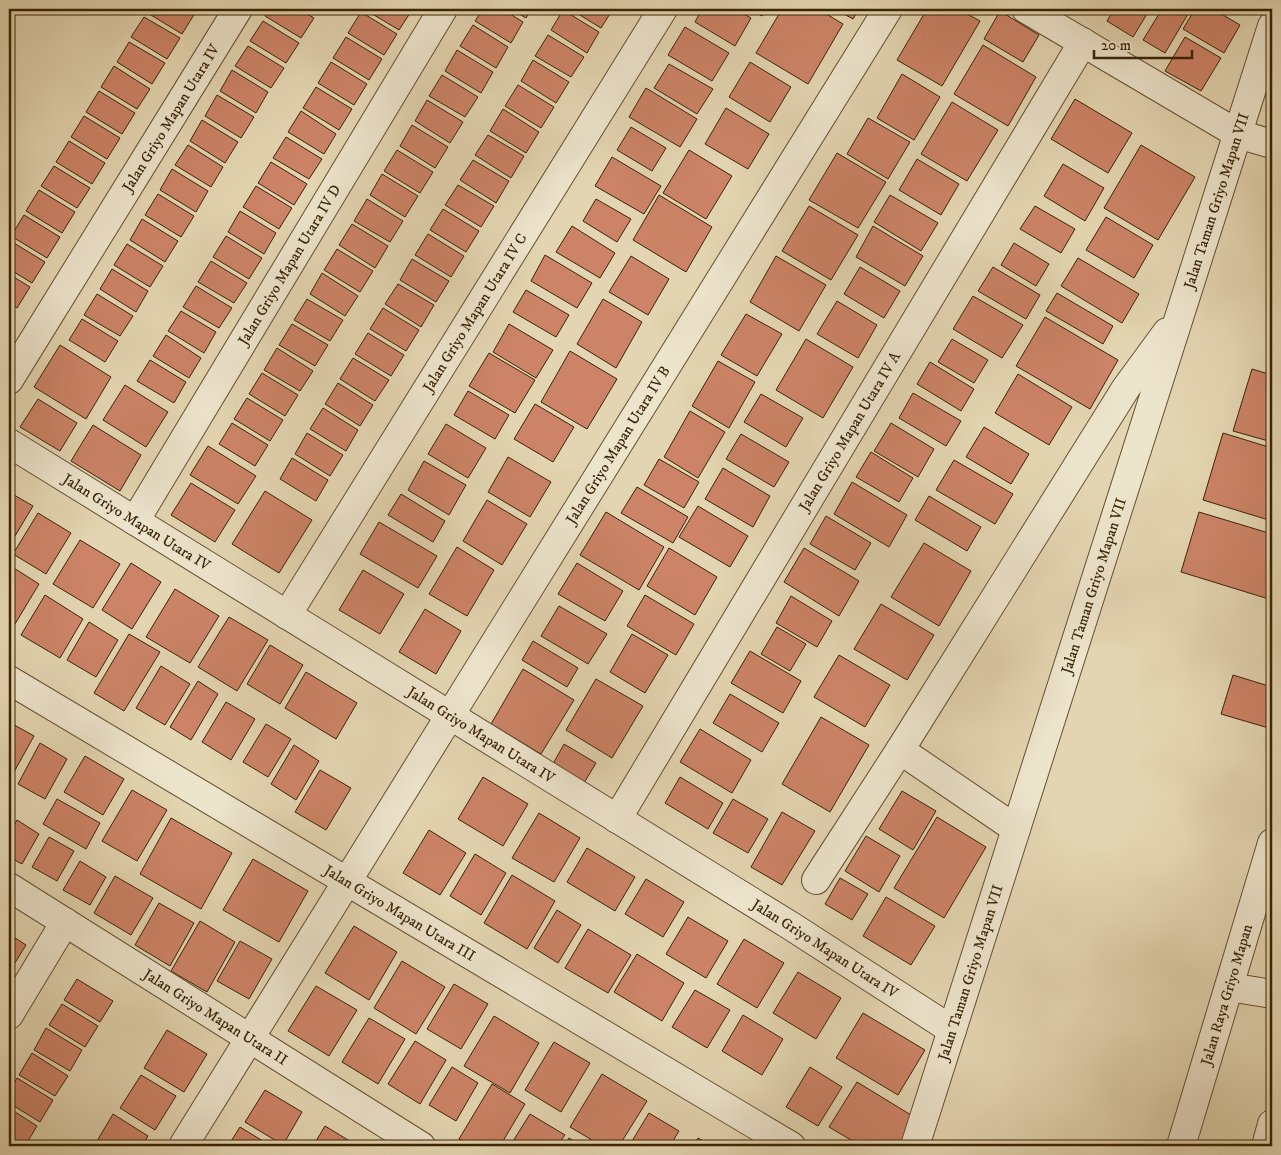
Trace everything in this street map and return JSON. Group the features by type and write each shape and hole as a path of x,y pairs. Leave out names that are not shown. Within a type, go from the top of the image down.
{"street":[{"name":"Jalan Griyo Mapan Utara IV","path":"9,380 238,9"},
{"name":"Jalan Griyo Mapan Utara IV D","path":"135,521 443,9"},
{"name":"Jalan Griyo Mapan Utara IV C","path":"287,615 663,9"},
{"name":"Jalan Griyo Mapan Utara IV B","path":"183,1146 888,9"},
{"path":"1026,9 1238,134 1272,144"},
{"name":"Jalan Taman Griyo Mapan VII","path":"915,1146 1272,26"},
{"name":"Jalan Griyo Mapan Utara IV A","path":"617,819 1083,42"},
{"path":"816,880 900,750 1126,388 1181,312"},
{"name":"Jalan Griyo Mapan Utara IV","path":"9,443 790,926 952,1030"},
{"name":"Jalan Griyo Mapan Utara III","path":"9,680 792,1146"},
{"path":"900,750 1016,829"},
{"name":"Jalan Raya Griyo Mapan","path":"1181,1146 1272,843"},
{"name":"Jalan Griyo Mapan Utara II","path":"9,887 421,1146"},
{"path":"9,1015 65,922"},
{"path":"1229,987 1272,994"},
{"path":"1266,1146 1272,1124"}],"building":[{"path":"148,9 188,9 195,13 182,34 146,12"},
{"path":"270,9 299,9 314,18 301,38 265,16"},
{"path":"364,9 410,9 412,10 399,30"},
{"path":"483,9 502,9 523,22 511,43 475,21"},
{"path":"511,9 531,9 526,18"},
{"path":"570,9 613,9 601,28"},
{"path":"702,9 735,9 751,18 735,46 695,22"},
{"path":"750,9 766,9 762,16"},
{"path":"782,9 818,9 843,24 808,84 756,53"},
{"path":"835,9 859,9 853,19"},
{"path":"927,9 958,9 980,21 942,86 897,60"},
{"path":"1114,9 1150,9 1133,37 1107,21"},
{"path":"1162,9 1191,9 1165,53 1143,40"},
{"path":"1195,9 1213,9 1240,25 1224,53 1183,29"},
{"path":"563,10 599,32 587,53 551,30"},
{"path":"1000,11 1039,35 1023,62 984,39"},
{"path":"361,12 397,34 384,55 348,33"},
{"path":"144,17 180,38 167,59 131,37"},
{"path":"263,21 299,43 286,63 250,41"},
{"path":"473,25 508,47 496,68 460,46"},
{"path":"685,27 729,53 712,81 668,55"},
{"path":"548,35 584,57 571,77 535,56"},
{"path":"346,37 382,59 369,80 333,58"},
{"path":"1185,37 1221,58 1201,91 1165,71"},
{"path":"129,42 165,63 152,84 117,62"},
{"path":"983,45 1036,77 1008,126 954,94"},
{"path":"248,46 284,68 271,88 235,66"},
{"path":"457,50 493,72 481,93 445,71"},
{"path":"533,60 569,82 556,103 521,81"},
{"path":"331,62 367,84 354,105 318,83"},
{"path":"750,62 791,87 770,122 729,97"},
{"path":"669,64 713,89 697,114 654,88"},
{"path":"114,66 150,89 137,109 101,87"},
{"path":"232,70 268,92 256,113 220,91"},
{"path":"902,74 940,97 914,140 877,118"},
{"path":"442,75 478,97 465,117 429,96"},
{"path":"518,85 554,107 541,128 505,106"},
{"path":"316,87 352,109 339,130 303,108"},
{"path":"646,88 697,119 680,147 629,117"},
{"path":"99,91 135,113 122,134 86,112"},
{"path":"217,95 254,117 241,138 205,116"},
{"path":"1075,99 1132,133 1108,173 1051,139"},
{"path":"427,100 463,122 450,143 415,121"},
{"path":"952,102 998,130 967,181 921,154"},
{"path":"726,108 769,134 748,169 705,144"},
{"path":"503,109 539,132 526,153 490,131"},
{"path":"301,111 336,134 324,154 288,132"},
{"path":"84,116 120,138 107,159 71,137"},
{"path":"868,118 910,142 888,179 847,154"},
{"path":"202,120 238,142 225,163 190,141"},
{"path":"412,125 448,147 435,168 400,146"},
{"path":"631,127 666,148 652,171 617,150"},
{"path":"488,135 524,156 511,178 475,155"},
{"path":"286,137 322,159 309,179 273,158"},
{"path":"69,141 105,163 92,184 56,162"},
{"path":"188,145 223,167 211,187 175,165"},
{"path":"1141,145 1195,177 1158,240 1104,208"},
{"path":"397,150 433,172 420,193 384,171"},
{"path":"689,150 732,176 706,219 663,193"},
{"path":"837,153 886,182 858,228 809,200"},
{"path":"612,157 661,186 644,214 595,186"},
{"path":"917,159 959,184 941,215 899,190"},
{"path":"473,160 509,181 496,203 460,180"},
{"path":"271,162 307,184 294,205 258,183"},
{"path":"1063,164 1104,188 1085,221 1044,196"},
{"path":"54,166 90,188 77,208 41,186"},
{"path":"172,169 208,191 196,212 160,190"},
{"path":"382,174 418,196 405,217 370,195"},
{"path":"458,185 494,206 481,227 445,205"},
{"path":"256,186 292,208 279,229 243,207"},
{"path":"39,190 75,212 62,233 26,211"},
{"path":"158,194 194,216 181,237 145,215"},
{"path":"659,195 712,227 686,272 633,240"},
{"path":"890,195 938,223 921,251 874,222"},
{"path":"367,199 403,221 390,242 354,221"},
{"path":"596,199 631,219 617,242 583,221"},
{"path":"809,206 858,235 831,280 782,251"},
{"path":"1035,206 1075,229 1061,253 1020,229"},
{"path":"443,209 479,231 466,252 430,230"},
{"path":"240,211 276,233 264,254 228,232"},
{"path":"24,215 60,237 47,258 11,236"},
{"path":"1106,217 1153,245 1134,278 1086,250"},
{"path":"142,219 178,241 165,262 130,240"},
{"path":"352,224 388,246 375,268 339,245"},
{"path":"572,226 615,253 600,278 556,252"},
{"path":"873,226 923,256 905,286 856,257"},
{"path":"428,234 464,256 451,277 415,255"},
{"path":"226,236 262,258 249,279 213,257"},
{"path":"9,240 45,262 32,283 9,269"},
{"path":"1014,243 1049,264 1036,286 1001,265"},
{"path":"127,244 163,266 150,287 114,265"},
{"path":"337,249 373,271 360,292 324,270"},
{"path":"545,255 592,283 577,308 531,281"},
{"path":"631,256 669,279 648,315 609,292"},
{"path":"776,256 826,285 799,331 750,302"},
{"path":"1078,258 1139,294 1122,323 1061,286"},
{"path":"412,259 449,281 436,302 400,280"},
{"path":"211,261 247,283 234,303 198,282"},
{"path":"860,267 900,291 884,318 844,294"},
{"path":"993,267 1040,295 1026,319 978,291"},
{"path":"112,269 148,291 136,312 100,289"},
{"path":"322,273 358,296 345,316 310,294"},
{"path":"9,274 30,287 17,308 9,303"},
{"path":"398,284 434,305 421,327 385,304"},
{"path":"196,286 232,308 219,328 183,307"},
{"path":"526,290 569,315 556,337 513,312"},
{"path":"1057,293 1113,326 1103,344 1046,311"},
{"path":"97,294 133,316 120,336 84,315"},
{"path":"973,296 1023,325 1002,358 953,329"},
{"path":"307,299 343,320 330,341 294,320"},
{"path":"603,299 642,322 616,368 577,344"},
{"path":"837,301 877,325 858,358 817,334"},
{"path":"383,308 419,330 406,351 370,329"},
{"path":"181,311 216,332 204,353 168,331"},
{"path":"746,314 782,334 757,376 721,355"},
{"path":"1045,317 1118,360 1090,409 1016,366"},
{"path":"82,319 118,341 105,362 69,340"},
{"path":"292,324 328,345 315,366 279,345"},
{"path":"509,324 553,350 536,378 493,352"},
{"path":"368,333 404,355 391,376 355,354"},
{"path":"166,335 201,358 189,378 153,356"},
{"path":"806,339 853,367 823,418 776,390"},
{"path":"952,339 988,360 974,383 938,362"},
{"path":"60,345 111,377 86,419 34,387"},
{"path":"277,348 313,371 300,391 264,370"},
{"path":"570,351 617,379 587,429 541,402"},
{"path":"489,353 535,380 515,413 469,386"},
{"path":"353,358 389,380 375,401 340,379"},
{"path":"150,360 186,382 174,403 137,381"},
{"path":"718,361 755,382 729,428 692,406"},
{"path":"930,362 974,389 961,411 917,384"},
{"path":"1252,369 1272,375 1272,442 1233,431"},
{"path":"262,373 298,395 285,416 249,394"},
{"path":"1018,374 1072,407 1049,445 995,413"},
{"path":"338,383 373,405 360,426 325,404"},
{"path":"125,385 168,412 146,447 103,420"},
{"path":"468,391 509,415 495,439 454,415"},
{"path":"913,393 961,421 946,446 899,418"},
{"path":"761,394 803,418 786,447 744,422"},
{"path":"247,398 283,420 270,441 234,419"},
{"path":"38,399 77,423 60,451 20,427"},
{"path":"535,404 574,427 553,462 514,439"},
{"path":"323,408 358,430 346,451 310,429"},
{"path":"690,411 725,432 698,478 664,457"},
{"path":"232,423 268,445 255,466 219,444"},
{"path":"891,423 934,449 918,477 874,451"},
{"path":"446,424 486,448 468,478 428,454"},
{"path":"93,425 141,455 120,491 71,461"},
{"path":"984,427 1029,454 1011,484 966,457"},
{"path":"307,433 343,455 330,476 295,454"},
{"path":"1223,433 1272,448 1272,521 1203,500"},
{"path":"741,434 789,462 774,487 726,459"},
{"path":"208,446 256,476 238,504 190,475"},
{"path":"871,452 913,478 899,502 856,477"},
{"path":"508,457 551,482 530,517 488,492"},
{"path":"292,458 328,480 316,501 280,479"},
{"path":"659,459 699,482 684,508 644,485"},
{"path":"954,460 1013,494 995,524 936,490"},
{"path":"424,461 466,485 449,515 408,490"},
{"path":"723,468 770,496 753,527 705,499"},
{"path":"852,482 907,515 889,547 834,514"},
{"path":"191,483 235,510 215,542 171,515"},
{"path":"637,487 688,517 673,543 621,513"},
{"path":"265,491 312,520 279,573 232,544"},
{"path":"9,492 33,506 9,546"},
{"path":"401,494 445,521 433,542 388,515"},
{"path":"929,496 981,527 967,551 915,520"},
{"path":"487,500 527,524 502,565 463,541"},
{"path":"698,506 748,536 730,567 679,537"},
{"path":"606,512 664,547 639,590 580,555"},
{"path":"1199,512 1272,534 1272,600 1181,572"},
{"path":"38,513 71,533 46,574 13,554"},
{"path":"826,516 871,543 855,570 810,544"},
{"path":"379,522 437,556 418,588 360,554"},
{"path":"80,540 120,564 93,608 53,584"},
{"path":"924,543 971,571 939,626 891,597"},
{"path":"457,547 494,570 467,616 429,594"},
{"path":"669,548 717,577 695,615 647,586"},
{"path":"804,548 859,581 839,616 784,582"},
{"path":"131,563 161,582 132,629 102,610"},
{"path":"577,563 623,591 605,621 558,594"},
{"path":"9,565 39,584 9,634"},
{"path":"363,570 404,594 380,634 339,610"},
{"path":"175,589 219,616 190,663 146,637"},
{"path":"45,595 83,619 60,658 21,635"},
{"path":"645,595 694,624 676,655 627,626"},
{"path":"791,596 832,621 817,647 776,623"},
{"path":"881,604 934,635 907,680 854,649"},
{"path":"559,606 607,634 588,664 541,636"},
{"path":"425,609 461,631 436,674 399,652"},
{"path":"229,617 268,640 237,691 198,667"},
{"path":"89,622 118,640 96,677 67,660"},
{"path":"777,627 806,644 790,671 761,654"},
{"path":"129,634 160,652 124,711 94,693"},
{"path":"632,634 668,655 645,693 610,672"},
{"path":"533,641 578,668 567,687 522,660"},
{"path":"270,645 303,665 280,704 247,684"},
{"path":"750,651 801,681 783,713 731,683"},
{"path":"839,655 890,685 865,727 814,697"},
{"path":"161,666 190,684 165,725 136,708"},
{"path":"523,669 574,700 541,754 491,724"},
{"path":"306,672 357,703 336,739 285,708"},
{"path":"1233,675 1272,687 1272,729 1221,714"},
{"path":"596,679 643,706 612,758 566,730"},
{"path":"198,681 218,694 191,740 170,727"},
{"path":"730,694 779,723 762,752 713,723"},
{"path":"226,702 255,719 231,760 202,742"},
{"path":"821,717 869,745 830,812 782,784"},
{"path":"9,722 34,736 9,781"},
{"path":"266,724 291,739 268,777 243,762"},
{"path":"700,729 751,760 732,793 680,762"},
{"path":"40,743 67,759 45,799 18,784"},
{"path":"564,744 596,763 584,783 553,764"},
{"path":"294,745 319,761 296,800 271,784"},
{"path":"85,756 124,779 103,815 64,792"},
{"path":"320,770 351,788 326,830 295,812"},
{"path":"483,777 528,804 503,846 458,819"},
{"path":"680,777 723,803 708,829 665,803"},
{"path":"132,790 167,810 137,861 102,841"},
{"path":"902,791 936,811 913,850 879,829"},
{"path":"57,799 100,823 86,849 43,824"},
{"path":"733,799 768,819 748,853 713,833"},
{"path":"782,812 815,831 782,885 751,867"},
{"path":"539,813 580,838 554,882 512,858"},
{"path":"937,817 986,847 944,918 894,888"},
{"path":"171,818 232,853 201,909 140,874"},
{"path":"17,820 39,834 22,864 9,857 9,834"},
{"path":"429,830 466,853 440,895 403,873"},
{"path":"866,836 900,856 879,892 845,871"},
{"path":"49,837 74,851 57,881 32,867"},
{"path":"587,848 635,877 615,911 567,882"},
{"path":"475,854 506,873 481,915 450,896"},
{"path":"253,859 308,891 279,942 223,910"},
{"path":"80,861 106,877 90,905 63,890"},
{"path":"512,875 555,901 527,949 484,923"},
{"path":"115,876 153,898 131,935 94,913"},
{"path":"840,878 868,894 852,920 825,904"},
{"path":"646,879 684,902 663,937 625,914"},
{"path":"886,897 935,926 911,965 863,936"},
{"path":"159,903 194,923 170,966 135,945"},
{"path":"557,910 581,925 558,963 534,948"},
{"path":"688,917 728,941 706,978 666,954"},
{"path":"200,921 235,942 207,992 171,971"},
{"path":"354,926 397,952 369,1000 325,973"},
{"path":"588,929 631,955 608,993 565,968"},
{"path":"9,934 26,945 13,966 9,963"},
{"path":"744,939 784,963 757,1008 717,984"},
{"path":"240,941 272,959 249,999 217,981"},
{"path":"637,954 684,983 662,1021 614,992"},
{"path":"402,961 445,987 416,1034 374,1008"},
{"path":"798,972 841,998 816,1039 773,1013"},
{"path":"77,979 113,1001 100,1022 64,1000"},
{"path":"454,984 488,1004 461,1049 427,1029"},
{"path":"316,986 357,1010 329,1056 288,1031"},
{"path":"695,990 730,1010 707,1048 672,1027"},
{"path":"62,1004 98,1026 85,1047 49,1025"},
{"path":"863,1013 925,1050 898,1095 836,1058"},
{"path":"743,1015 783,1039 762,1075 722,1051"},
{"path":"494,1016 539,1043 510,1093 464,1066"},
{"path":"369,1018 405,1039 378,1084 342,1062"},
{"path":"46,1028 82,1050 70,1071 34,1050"},
{"path":"167,1030 207,1054 184,1092 144,1068"},
{"path":"415,1041 446,1060 420,1104 388,1084"},
{"path":"554,1042 590,1063 561,1112 525,1090"},
{"path":"32,1053 68,1076 55,1096 19,1075"},
{"path":"452,1067 478,1083 456,1121 429,1105"},
{"path":"810,1067 842,1087 818,1126 786,1107"},
{"path":"602,1074 647,1101 619,1146 602,1146 570,1127"},
{"path":"141,1075 176,1096 155,1130 120,1108"},
{"path":"17,1078 53,1100 40,1122 9,1103 9,1091"},
{"path":"857,1082 916,1118 899,1146 861,1146 829,1127"},
{"path":"492,1084 525,1104 500,1146 472,1146 459,1139"},
{"path":"265,1090 302,1112 283,1145 245,1122"},
{"path":"9,1108 37,1126 25,1146 9,1137"},
{"path":"649,1113 679,1131 670,1146 629,1146"},
{"path":"113,1114 148,1136 142,1146 94,1146"},
{"path":"530,1114 565,1135 557,1146 510,1146"},
{"path":"325,1126 358,1146 313,1146"},
{"path":"240,1127 271,1146 228,1146"},
{"path":"569,1138 582,1146 564,1146"},
{"path":"698,1138 712,1146 693,1146"}]}
